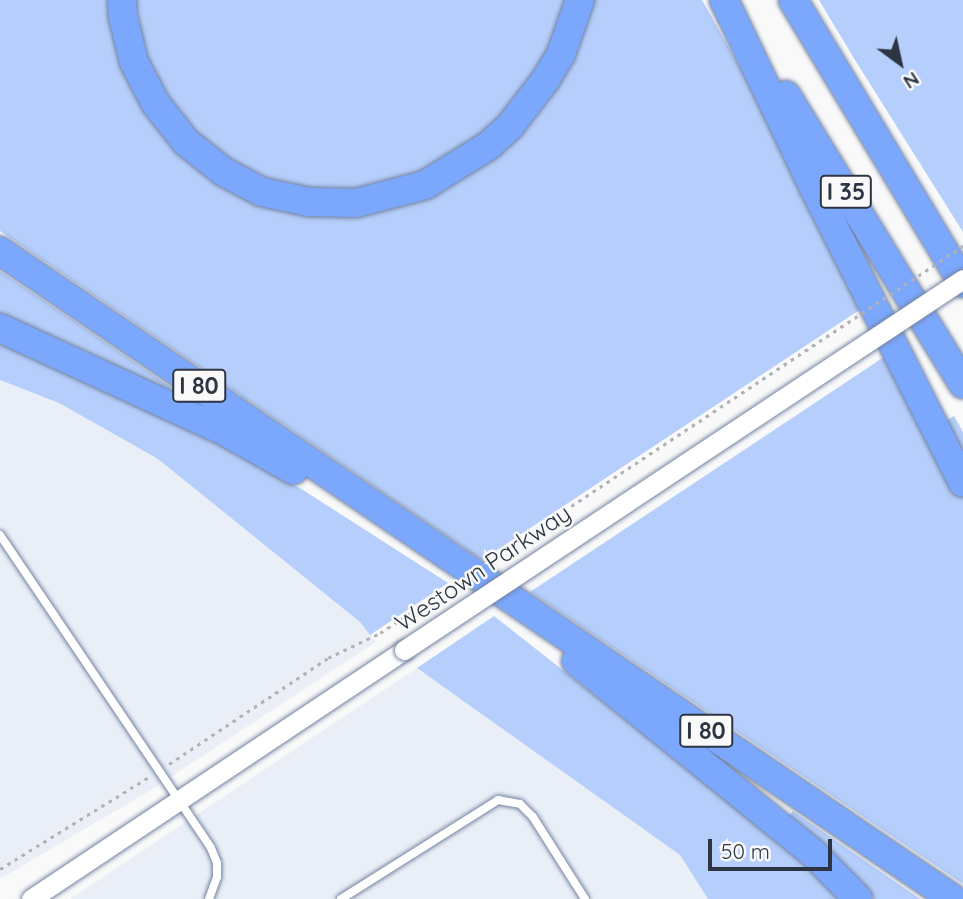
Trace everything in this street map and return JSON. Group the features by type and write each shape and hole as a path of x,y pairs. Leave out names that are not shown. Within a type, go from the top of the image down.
{"highway":[{"path":"122,0 123,18 134,62 156,104 186,142 224,172 262,192 309,202 356,203 425,185 488,146 510,126 546,79 561,54 580,0"},
{"path":"726,0 814,188 963,483"},
{"name":"I 35","path":"726,0 963,384"},
{"name":"I 35","path":"793,0 963,281"},
{"name":"I 80","path":"0,251 953,899"},
{"path":"0,328 228,433 362,513 399,522"},
{"path":"459,562 606,687 814,854 858,899"}],"street":[{"name":"Westown Parkway","path":"31,899 963,281"}],"lane":[{"path":"0,535 211,848 217,863 217,877 209,899"},
{"path":"341,899 498,800 520,804 533,817 585,899"}],"path":[{"path":"0,869 159,771 328,657 380,633 963,246"}],"shaded area":[{"path":"0,0 113,0 137,90 287,207 466,173 590,0 702,0 742,71 864,307 482,560 0,231"},
{"path":"135,0 569,0 549,51 514,103 468,146 413,177 382,187 325,192 270,180 224,157 203,140 165,95 152,71 143,47"},
{"path":"819,0 963,0 963,232 855,60"},
{"path":"0,271 175,390 172,394 76,347 0,316"},
{"path":"0,342 193,428 303,490 448,583 370,635 360,622 158,459 59,403 0,380"},
{"path":"890,353 963,497 963,884 530,592"},
{"path":"0,380 59,403 158,459 360,622 376,642 146,793 0,879"},
{"path":"954,416 963,432 963,467 941,423"},
{"path":"494,616 795,853 842,899 708,899 680,855 417,668"},
{"path":"417,668 680,855 708,899 70,899"},
{"path":"793,811 920,899 874,899 861,882 788,817"}]}
